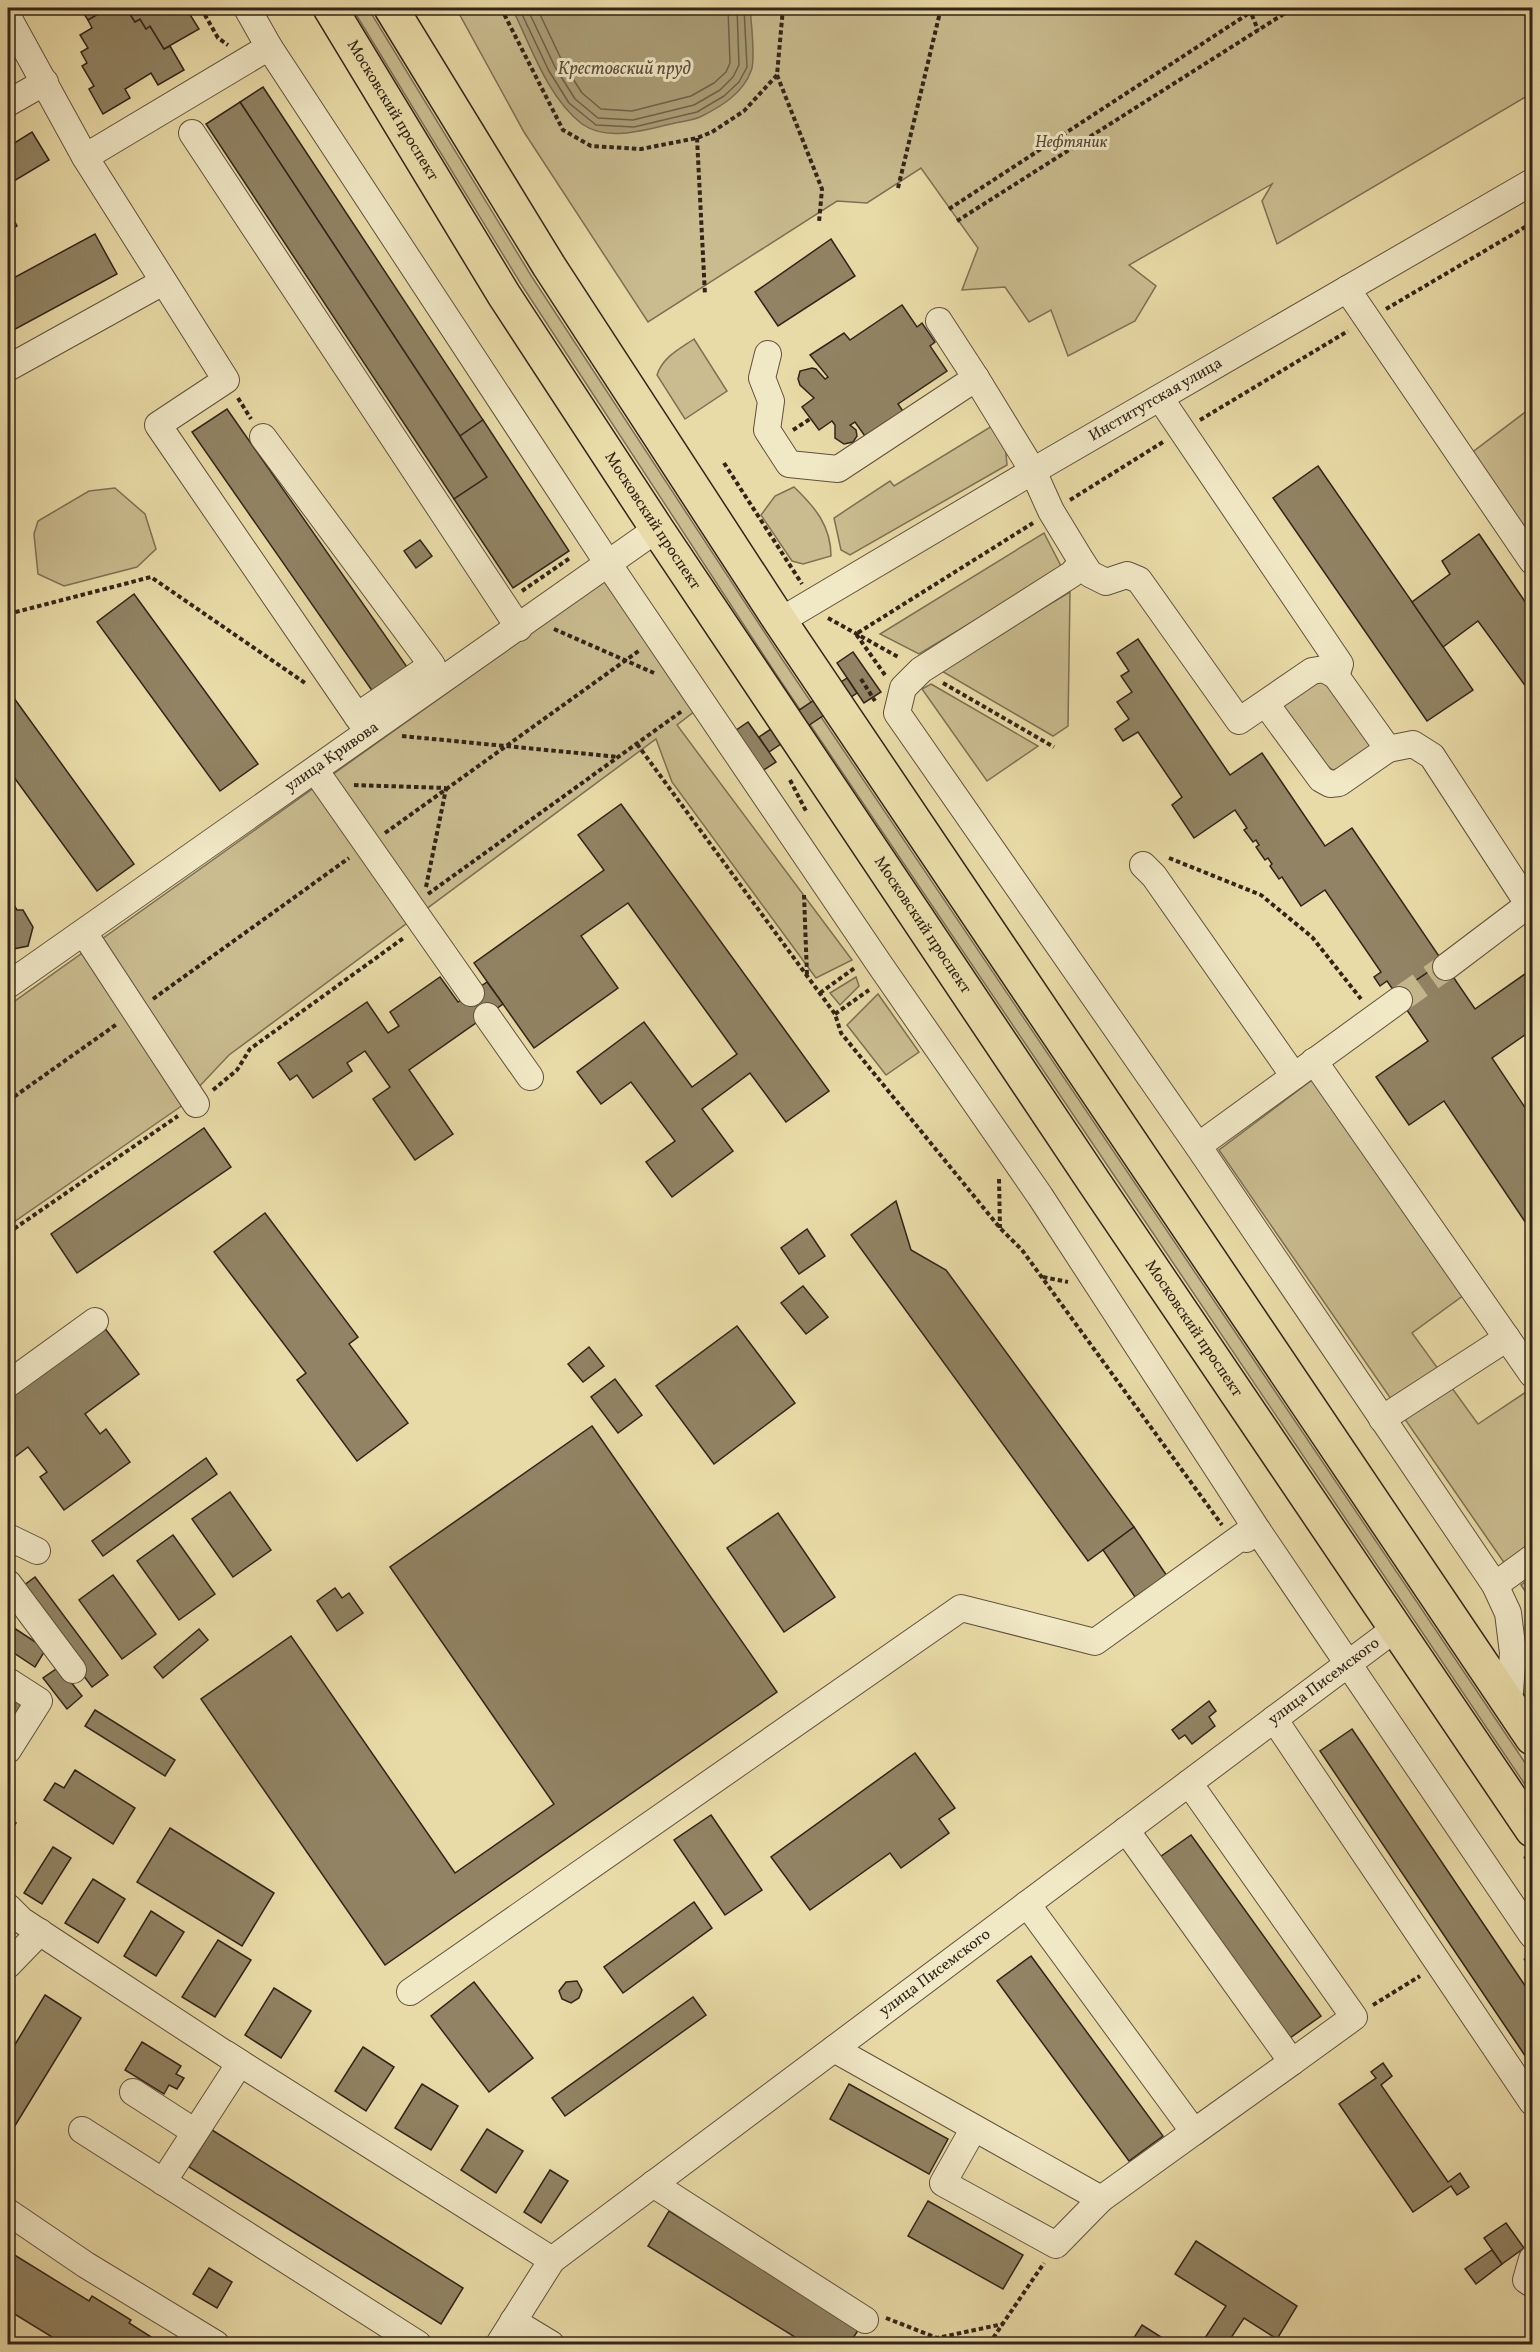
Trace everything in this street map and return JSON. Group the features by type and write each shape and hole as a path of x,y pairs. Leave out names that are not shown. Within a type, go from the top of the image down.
{"main road":[{"name":"Московский проспект","path":"330,8 499,285 657,529 1074,1153 1533,1830"},
{"path":"391,8 555,276 780,621 1533,1738"}],"street":[{"path":"247,8 269,47 609,565 888,977 1041,1196 1258,1531 1349,1663 1526,1942"},
{"path":"8,16 85,157 226,380 158,425 363,724 432,664 263,437"},
{"path":"85,157 269,47"},
{"path":"8,103 45,82"},
{"path":"192,133 526,624"},
{"name":"Институтская улица","path":"780,621 1033,471 1533,182"},
{"path":"8,368 163,282"},
{"path":"1347,289 1533,561"},
{"path":"939,321 1033,471 1051,511 1090,574 1106,582 1127,575 1139,580 1239,721 1312,671 1324,669 1336,676 1388,750"},
{"path":"768,354 762,378 771,401 766,430 789,464 838,469 976,378"},
{"path":"1160,398 1340,664 1336,676"},
{"name":"улица Кривова","path":"8,986 320,777 363,724 526,624 657,529"},
{"path":"1082,562 1072,574 921,670 903,688 897,712 1198,1146 1495,1585 1508,1613 1512,1643 1509,1704"},
{"path":"1266,704 1321,779 1330,783 1339,783 1388,750 1413,744 1432,756 1531,904 1446,967"},
{"path":"320,777 471,993"},
{"path":"1143,865 1154,876 1294,1076"},
{"path":"84,933 196,1104"},
{"path":"1198,1146 1400,1000"},
{"path":"487,1016 530,1077"},
{"path":"1314,1061 1533,1374"},
{"path":"8,1384 95,1321"},
{"path":"1382,1419 1507,1338"},
{"path":"410,1992 961,1608 1095,1642 1244,1535 1246,1539 1258,1531"},
{"path":"8,1537 37,1551"},
{"path":"1495,1585 1533,1558"},
{"path":"8,1583 73,1670"},
{"name":"улица Писемского","path":"499,2344 552,2260 1396,1628"},
{"path":"8,1681 39,1701 8,1750"},
{"path":"1274,1719 1533,2102"},
{"path":"974,2128 943,2183 1056,2245 1101,2199 1354,2017 1189,1783"},
{"path":"1126,1830 1292,2062"},
{"path":"1027,1904 1194,2132"},
{"path":"8,1907 21,1920 240,2063 163,2182"},
{"path":"8,1965 40,1932"},
{"path":"834,2049 1101,2199"},
{"path":"221,2051 552,2260"},
{"path":"133,2092 195,2132"},
{"path":"82,2130 417,2344"},
{"path":"653,2184 865,2320"},
{"path":"8,2212 86,2265 216,2344"},
{"path":"1533,2259 1526,2280 1533,2284"},
{"path":"513,2321 551,2344"}],"path":[{"path":"201,8 218,38"},
{"path":"501,8 563,130 591,146 641,149 697,138 712,132 744,111 777,75"},
{"path":"783,8 777,75 822,189 819,222"},
{"path":"898,188 941,8"},
{"path":"949,209 1250,9 1257,8"},
{"path":"957,220 1293,8"},
{"path":"1250,9 1258,30"},
{"path":"697,138 705,295"},
{"path":"856,634 1182,431 1533,223"},
{"path":"226,380 263,437"},
{"path":"789,433 810,419"},
{"path":"723,463 813,601 826,616 1054,747"},
{"path":"8,614 151,577 314,690"},
{"path":"526,624 656,674"},
{"path":"856,634 889,680"},
{"path":"8,1101 658,636"},
{"path":"861,679 872,698"},
{"path":"447,788 424,897 700,699"},
{"path":"363,724 507,745 619,757"},
{"path":"637,744 835,1014 841,1033 1000,1228 1022,1250 1234,1542"},
{"path":"320,777 447,788"},
{"path":"803,849 807,975"},
{"path":"1143,865 1149,858 1172,858 1261,895 1312,937 1375,1018"},
{"path":"8,1233 196,1104 237,1070 250,1049 408,934 416,915"},
{"path":"819,993 873,955"},
{"path":"835,1014 888,977"},
{"path":"1526,1942 1533,1969"},
{"path":"1354,2017 1439,1964"},
{"path":"988,2344 1056,2245"},
{"path":"865,2320 883,2317 937,2338"},
{"path":"929,2344 937,2338 1003,2324"},
{"path":"8,2336 21,2344"}],"green space":[{"path":"352,8 368,8 532,277 780,656 1532,1773 1532,1795 778,677 521,284"},
{"name":"Нефтяник","path":"456,8 1532,8 1532,93 1277,244 1262,201 1272,184 1129,265 1156,286 1135,321 1068,356 1051,310 1029,322 1005,287 962,290 978,248 921,168 867,203 837,201 648,322 524,132"},
{"path":"694,339 727,391 685,419 657,375 667,359"},
{"path":"1532,407 1532,537 1470,454"},
{"path":"992,426 1005,443 1007,465 850,555 841,550 834,518 890,481 894,486"},
{"path":"794,487 809,502 825,526 831,556 803,564 792,561 761,515 775,496"},
{"path":"115,488 145,514 156,549 137,567 64,586 38,574 34,534 38,521 89,491"},
{"path":"1044,533 1062,568 919,654 880,634"},
{"path":"604,581 695,711 677,725 852,960 816,978 672,782 656,739 229,1055 180,1107 8,1226 8,1006"},
{"path":"1070,592 1068,726 1053,736 940,670"},
{"path":"1316,680 1325,680 1374,746 1343,767 1333,770 1326,765 1284,709 1285,702"},
{"path":"931,684 1038,746 987,781 922,689"},
{"path":"856,977 859,986 840,1005 830,993"},
{"path":"878,994 919,1052 886,1075 847,1025"},
{"path":"1312,1080 1464,1295 1412,1333 1478,1424 1529,1390 1532,1395 1532,1545 1505,1564 1219,1150"},
{"path":"1532,1577 1532,1602 1521,1585"}],"water":[{"name":"Крестовский пруд","path":"512,8 750,8 753,41 751,71 737,92 724,103 698,118 626,133 603,132 582,124 559,100 541,70"}],"building":[{"path":"80,8 109,8 88,20"},
{"path":"109,8 114,14 126,8 135,22 140,19 146,29 150,26 164,49 170,46 184,70 158,85 151,73 125,89 130,98 103,114 89,89 94,86 82,66 87,63 81,52 88,48 80,35 92,28 88,20"},
{"path":"111,8 125,8 114,14"},
{"path":"126,8 186,8 199,29 164,49 150,26 146,29 140,19 135,22"},
{"path":"263,87 483,420 460,436 240,102"},
{"path":"240,102 487,477 454,499 206,124"},
{"path":"32,132 49,160 14,181 8,170 8,147"},
{"path":"8,209 17,226 8,231"},
{"path":"95,234 117,274 8,333 8,281"},
{"path":"831,239 855,276 778,326 755,292"},
{"path":"902,305 917,327 922,323 935,342 930,346 947,371 898,404 905,414 870,439 855,422 850,425 856,430 857,436 853,442 844,444 835,438 835,425 832,421 819,430 802,407 814,398 800,385 798,379 800,371 816,369 825,379 828,377 810,355 844,333 850,340"},
{"path":"227,409 407,667 373,692 192,432"},
{"path":"483,420 569,551 513,588 454,499 487,477 460,436"},
{"path":"1318,466 1473,690 1427,721 1273,498"},
{"path":"1479,534 1532,612 1532,695 1478,621 1443,647 1412,602 1450,574 1442,561"},
{"path":"420,540 432,556 416,568 404,551"},
{"path":"134,594 258,764 220,791 97,622"},
{"path":"1138,639 1230,775 1262,753 1325,846 1352,828 1443,962 1396,994 1387,981 1380,986 1374,977 1381,972 1325,890 1301,906 1282,877 1279,879 1270,866 1272,864 1268,858 1265,860 1256,847 1259,845 1256,840 1253,842 1244,830 1247,828 1235,810 1194,838 1172,805 1182,797 1138,732 1123,741 1115,729 1129,719 1117,702 1132,692 1121,676 1129,671 1117,653"},
{"path":"853,652 881,692 864,703 837,663"},
{"path":"847,678 857,693 769,752 759,737"},
{"path":"11,694 134,864 97,891 8,769 8,696"},
{"path":"748,722 776,762 759,773 732,733"},
{"path":"621,804 829,1091 786,1122 750,1073 702,1109 733,1151 672,1197 646,1162 675,1141 631,1082 601,1104 577,1072 644,1022 692,1087 737,1054 628,903 581,936 618,988 534,1048 474,963 604,870 578,835"},
{"path":"8,895 17,910 23,910 33,927 28,946 8,950"},
{"path":"1443,962 1475,1009 1532,969 1532,1030 1492,1058 1532,1118 1532,1232 1444,1101 1409,1125 1376,1077 1428,1041 1396,994"},
{"path":"440,977 458,1002 487,982 503,1004 409,1070 453,1134 415,1160 373,1099 390,1087 365,1051 347,1063 352,1071 313,1098 297,1075 290,1080 278,1063 367,1002 388,1033 399,1026 390,1012"},
{"path":"204,1128 231,1167 77,1273 51,1234"},
{"path":"896,1201 911,1250 946,1270 1134,1527 1088,1561 851,1235"},
{"path":"265,1213 358,1337 349,1344 408,1423 357,1461 297,1380 306,1373 214,1252"},
{"path":"807,1229 825,1256 799,1274 781,1248"},
{"path":"803,1286 828,1317 806,1334 781,1303"},
{"path":"737,1326 795,1403 714,1464 656,1386"},
{"path":"104,1327 139,1374 85,1414 100,1434 106,1429 130,1462 64,1510 40,1477 47,1472 28,1447 8,1462 8,1397"},
{"path":"589,1347 604,1366 583,1382 568,1364"},
{"path":"615,1379 642,1415 618,1433 591,1397"},
{"path":"592,1426 777,1692 385,1965 201,1699 291,1636 455,1873 554,1804 390,1567"},
{"path":"206,1458 217,1474 103,1556 92,1541"},
{"path":"230,1492 271,1550 233,1577 192,1519"},
{"path":"778,1513 835,1597 784,1632 727,1548"},
{"path":"1134,1527 1167,1576 1135,1597 1103,1550"},
{"path":"173,1535 215,1594 179,1620 137,1561"},
{"path":"113,1575 156,1634 122,1659 79,1600"},
{"path":"35,1577 108,1675 92,1687 19,1589"},
{"path":"335,1588 342,1598 349,1593 363,1613 337,1631 317,1601"},
{"path":"8,1624 46,1649 35,1667 8,1649"},
{"path":"199,1629 208,1640 163,1678 154,1667"},
{"path":"59,1667 82,1696 67,1709 43,1678"},
{"path":"8,1692 24,1703 8,1729"},
{"path":"1209,1701 1216,1711 1209,1717 1215,1726 1192,1744 1185,1735 1179,1739 1172,1730"},
{"path":"95,1710 175,1760 165,1776 85,1726"},
{"path":"1352,1729 1532,1996 1532,2066 1320,1751"},
{"path":"915,1753 955,1808 939,1819 949,1833 901,1868 890,1853 810,1910 771,1857"},
{"path":"75,1770 135,1808 113,1844 44,1800 55,1783 64,1788"},
{"path":"711,1815 762,1890 725,1915 674,1840"},
{"path":"8,1818 16,1823 8,1835"},
{"path":"170,1828 274,1893 242,1946 137,1882"},
{"path":"1191,1835 1321,2016 1290,2038 1160,1857"},
{"path":"53,1847 71,1858 42,1904 24,1893"},
{"path":"93,1879 125,1899 98,1943 65,1923"},
{"path":"694,1902 712,1928 623,1993 604,1967"},
{"path":"151,1911 184,1932 156,1976 124,1956"},
{"path":"218,1940 251,1960 215,2017 182,1997"},
{"path":"1031,1956 1163,2136 1129,2161 997,1981"},
{"path":"577,1981 582,1990 579,1998 571,2003 562,1999 559,1991 566,1982"},
{"path":"474,1982 533,2058 489,2092 431,2016"},
{"path":"274,1988 311,2011 281,2058 245,2035"},
{"path":"45,1995 81,2018 8,2137 8,2056"},
{"path":"693,1997 706,2015 565,2116 552,2098"},
{"path":"142,2042 181,2066 176,2074 184,2078 177,2089 169,2085 164,2094 125,2070"},
{"path":"363,2047 394,2067 366,2111 335,2091"},
{"path":"1383,2063 1392,2076 1381,2085 1448,2182 1460,2173 1469,2187 1457,2195 1451,2186 1413,2212 1339,2104 1376,2078 1371,2072"},
{"path":"422,2084 458,2106 431,2150 395,2128"},
{"path":"849,2084 948,2139 929,2174 830,2119"},
{"path":"487,2129 523,2151 496,2193 461,2170"},
{"path":"212,2130 463,2288 441,2324 189,2167"},
{"path":"550,2170 568,2181 541,2223 524,2212"},
{"path":"928,2201 1023,2255 1003,2289 908,2236"},
{"path":"669,2211 859,2329 849,2344 806,2344 648,2246"},
{"path":"1506,2223 1524,2248 1502,2264 1484,2238"},
{"path":"1196,2241 1297,2306 1277,2339 1244,2318 1227,2344 1201,2344 1226,2306 1175,2274"},
{"path":"1492,2250 1502,2264 1476,2284 1465,2269"},
{"path":"8,2251 89,2301 92,2296 131,2320 129,2323 162,2344 55,2344 57,2340 8,2310"},
{"path":"209,2268 232,2282 217,2308 193,2294"},
{"path":"1142,2325 1172,2344 1130,2344"}],"tunnel":[{"path":"1399,1000 1446,967"}]}
